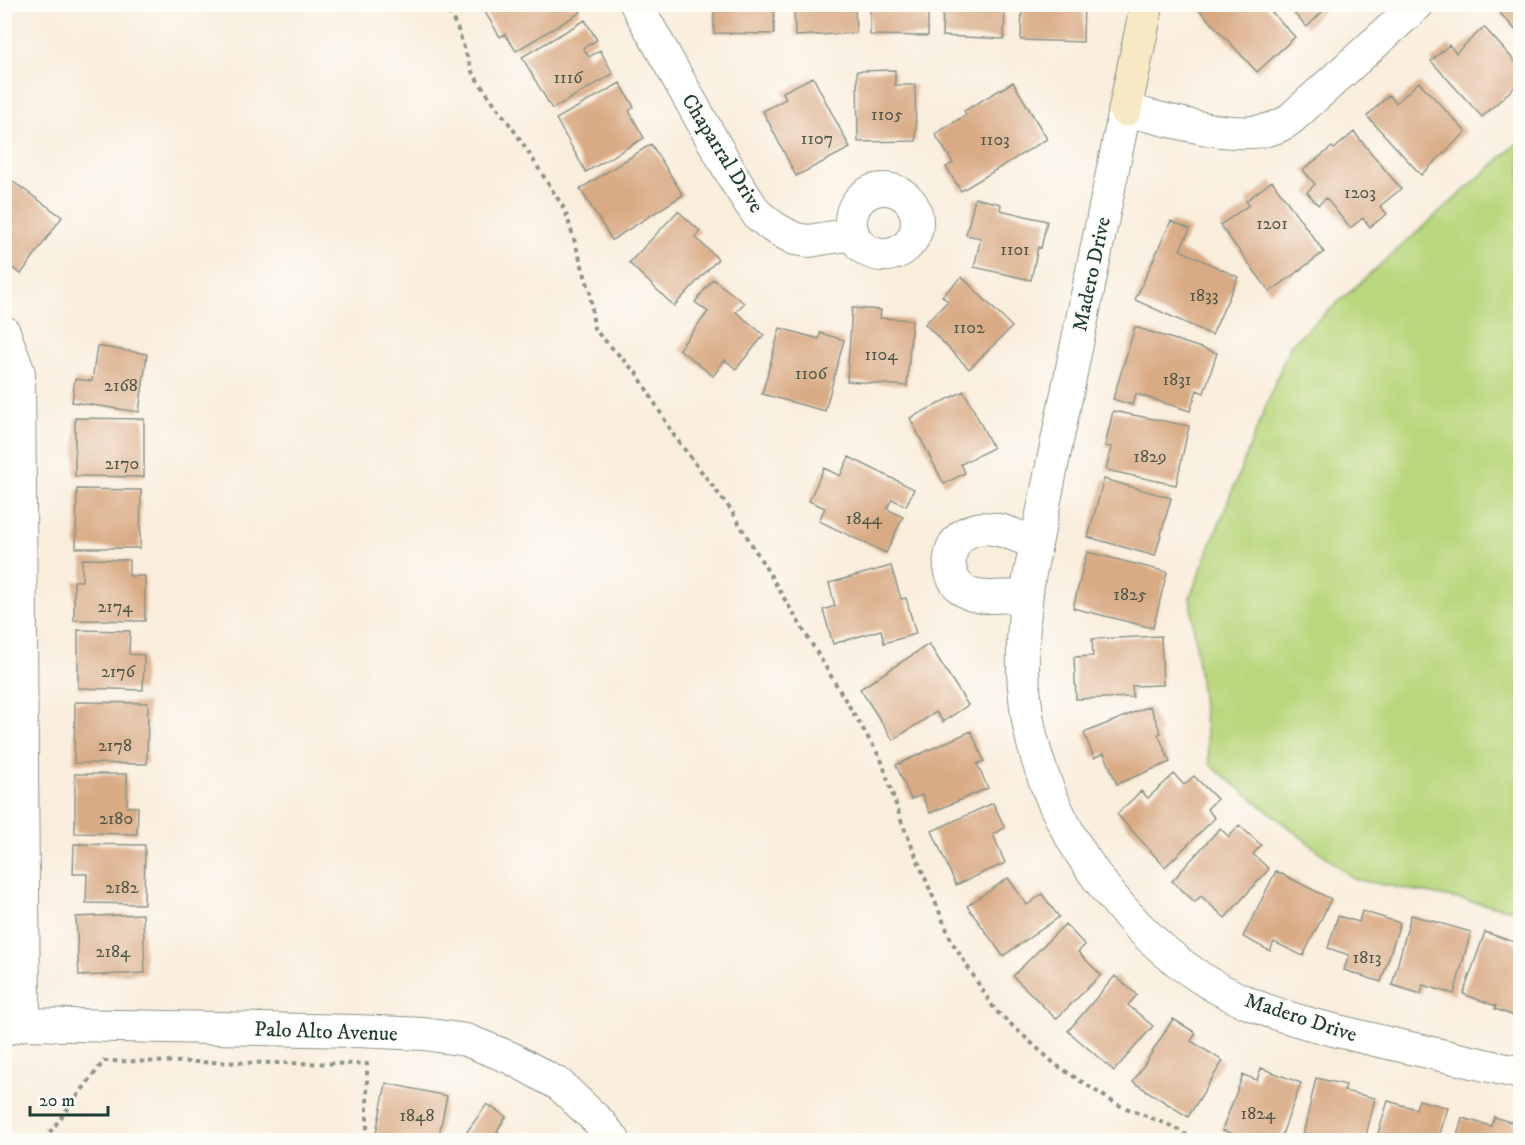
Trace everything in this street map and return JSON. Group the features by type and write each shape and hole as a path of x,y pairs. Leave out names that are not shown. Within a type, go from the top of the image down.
{"street":[{"name":"Chaparral Drive","path":"636,4 736,182 757,214 773,227 795,239 809,241 852,234"},
{"name":"Madero Drive","path":"1146,4 1035,543 1022,621 1022,666 1028,717 1038,761 1059,812 1085,860 1124,910 1159,947 1199,977 1252,1005 1309,1024 1521,1073"},
{"path":"1125,110 1242,134 1281,125 1418,4"},
{"path":"4,332 19,373 12,593 14,1026"},
{"path":"1026,596 972,595 959,587 951,574 949,559 954,544 964,533 979,528 1007,532 1035,543"},
{"name":"Palo Alto Avenue","path":"14,1026 356,1031 424,1034 466,1040 511,1058 560,1086 614,1140"}],"path":[{"path":"444,4 457,27 472,74 519,136 566,210 590,291 594,329 638,375 675,437 732,510 881,759 902,823 952,942 995,1010 1056,1065 1116,1104 1174,1127 1194,1140"},
{"path":"44,1140 104,1061 367,1064 367,1140"}],"green space":[{"path":"1520,141 1520,911 1354,879 1210,765 1190,597 1290,345"}],"building":[{"path":"480,4 576,4 581,12 516,51 505,34 500,37"},
{"path":"714,4 774,4 774,34 714,33"},
{"path":"794,4 855,4 856,33 795,36"},
{"path":"870,4 928,4 928,36 870,35"},
{"path":"943,4 1005,4 1004,39 942,36"},
{"path":"1022,4 1084,4 1083,42 1021,40"},
{"path":"1194,4 1264,4 1295,37 1257,72"},
{"path":"1290,4 1330,4 1307,27 1288,7"},
{"path":"1492,4 1520,4 1520,35"},
{"path":"585,20 597,40 583,48 589,57 600,50 613,74 552,109 522,57"},
{"path":"1484,27 1520,67 1520,82 1482,117 1431,61 1449,45 1456,53"},
{"path":"895,70 895,85 915,85 916,141 858,142 857,71"},
{"path":"813,77 850,148 796,176 763,111 786,99 783,92"},
{"path":"1013,82 1047,139 961,191 946,167 953,163 935,134 966,115 964,111"},
{"path":"1419,82 1466,132 1421,175 1367,116 1389,95 1396,103"},
{"path":"620,83 634,107 629,111 644,138 586,172 556,119"},
{"path":"1354,132 1401,189 1380,206 1387,214 1370,227 1363,218 1350,228 1326,198 1318,205 1307,192 1315,184 1303,170"},
{"path":"651,144 683,195 612,240 580,189"},
{"path":"8,178 62,217 21,274 4,262 4,182"},
{"path":"1272,181 1324,252 1270,292 1220,225 1249,205 1246,201"},
{"path":"975,198 1001,204 1000,210 1047,221 1041,248 1038,247 1031,280 974,267 981,238 966,235"},
{"path":"678,211 700,231 695,237 718,259 674,306 629,263"},
{"path":"1171,221 1190,229 1180,250 1238,277 1212,335 1135,300"},
{"path":"962,277 1012,327 969,369 925,324 948,301 942,296"},
{"path":"713,279 744,303 736,312 764,335 736,369 725,360 713,376 679,349 708,312 695,302"},
{"path":"852,308 881,310 880,318 912,320 907,386 847,381"},
{"path":"1135,327 1217,353 1204,393 1197,390 1190,411 1136,394 1132,405 1113,399"},
{"path":"780,328 819,339 820,333 844,340 825,411 762,394"},
{"path":"97,346 147,354 139,412 72,402 75,379 92,381"},
{"path":"964,391 993,448 961,464 965,473 944,484 910,418"},
{"path":"1113,411 1189,426 1176,485 1106,470 1111,447 1105,446"},
{"path":"75,418 144,419 144,477 75,476"},
{"path":"849,457 914,489 906,506 892,499 887,509 903,517 886,553 819,521 825,508 809,501 824,468 840,476"},
{"path":"1104,479 1171,498 1155,556 1088,537"},
{"path":"77,489 141,490 140,548 76,548"},
{"path":"1087,552 1167,572 1153,628 1073,608"},
{"path":"82,559 129,560 129,576 145,576 145,621 74,620 74,581 82,581"},
{"path":"891,566 901,599 906,598 916,634 884,643 881,630 833,644 823,610 835,606 829,583"},
{"path":"78,630 130,631 129,654 144,655 143,690 78,688"},
{"path":"1161,636 1163,685 1132,686 1133,697 1076,699 1074,657 1093,656 1092,639"},
{"path":"929,644 968,705 943,722 936,712 893,740 860,689"},
{"path":"75,702 148,703 147,764 74,763"},
{"path":"1150,706 1161,733 1158,734 1170,762 1117,784 1104,753 1094,758 1084,733"},
{"path":"971,731 984,761 977,764 988,788 930,813 922,795 911,799 896,765"},
{"path":"75,774 127,774 127,807 138,807 137,834 75,833"},
{"path":"1174,774 1184,785 1194,776 1217,799 1207,809 1215,818 1165,867 1117,814 1141,791 1148,798"},
{"path":"993,803 1005,828 993,834 1005,863 956,885 932,831"},
{"path":"1239,825 1261,845 1253,854 1269,869 1225,918 1201,896 1195,902 1172,881 1220,828 1229,837"},
{"path":"74,844 145,845 144,904 86,903 87,874 73,874"},
{"path":"1276,871 1331,899 1303,956 1274,942 1270,951 1243,937"},
{"path":"1008,878 1027,905 1042,894 1059,917 1003,956 967,906"},
{"path":"1362,911 1400,923 1381,982 1344,970 1349,955 1328,948 1338,916 1359,922"},
{"path":"143,914 145,973 79,976 76,917"},
{"path":"1411,915 1471,932 1454,994 1423,985 1421,994 1392,985"},
{"path":"1065,924 1085,945 1078,952 1101,975 1056,1019 1013,976"},
{"path":"1485,932 1520,944 1520,1018 1463,994"},
{"path":"1115,976 1137,995 1128,1005 1153,1026 1114,1071 1068,1031"},
{"path":"1173,1019 1196,1033 1191,1041 1223,1061 1188,1117 1133,1082"},
{"path":"1261,1068 1301,1083 1280,1140 1251,1140 1222,1130 1243,1075 1257,1080"},
{"path":"1316,1078 1346,1085 1344,1091 1375,1098 1365,1140 1302,1140"},
{"path":"386,1083 447,1096 438,1140 375,1138"},
{"path":"1419,1100 1448,1108 1438,1140 1376,1140 1388,1101 1416,1109"},
{"path":"487,1104 506,1117 497,1131 510,1140 461,1140"},
{"path":"1494,1117 1520,1125 1519,1140 1456,1140 1462,1118 1491,1126"}]}
